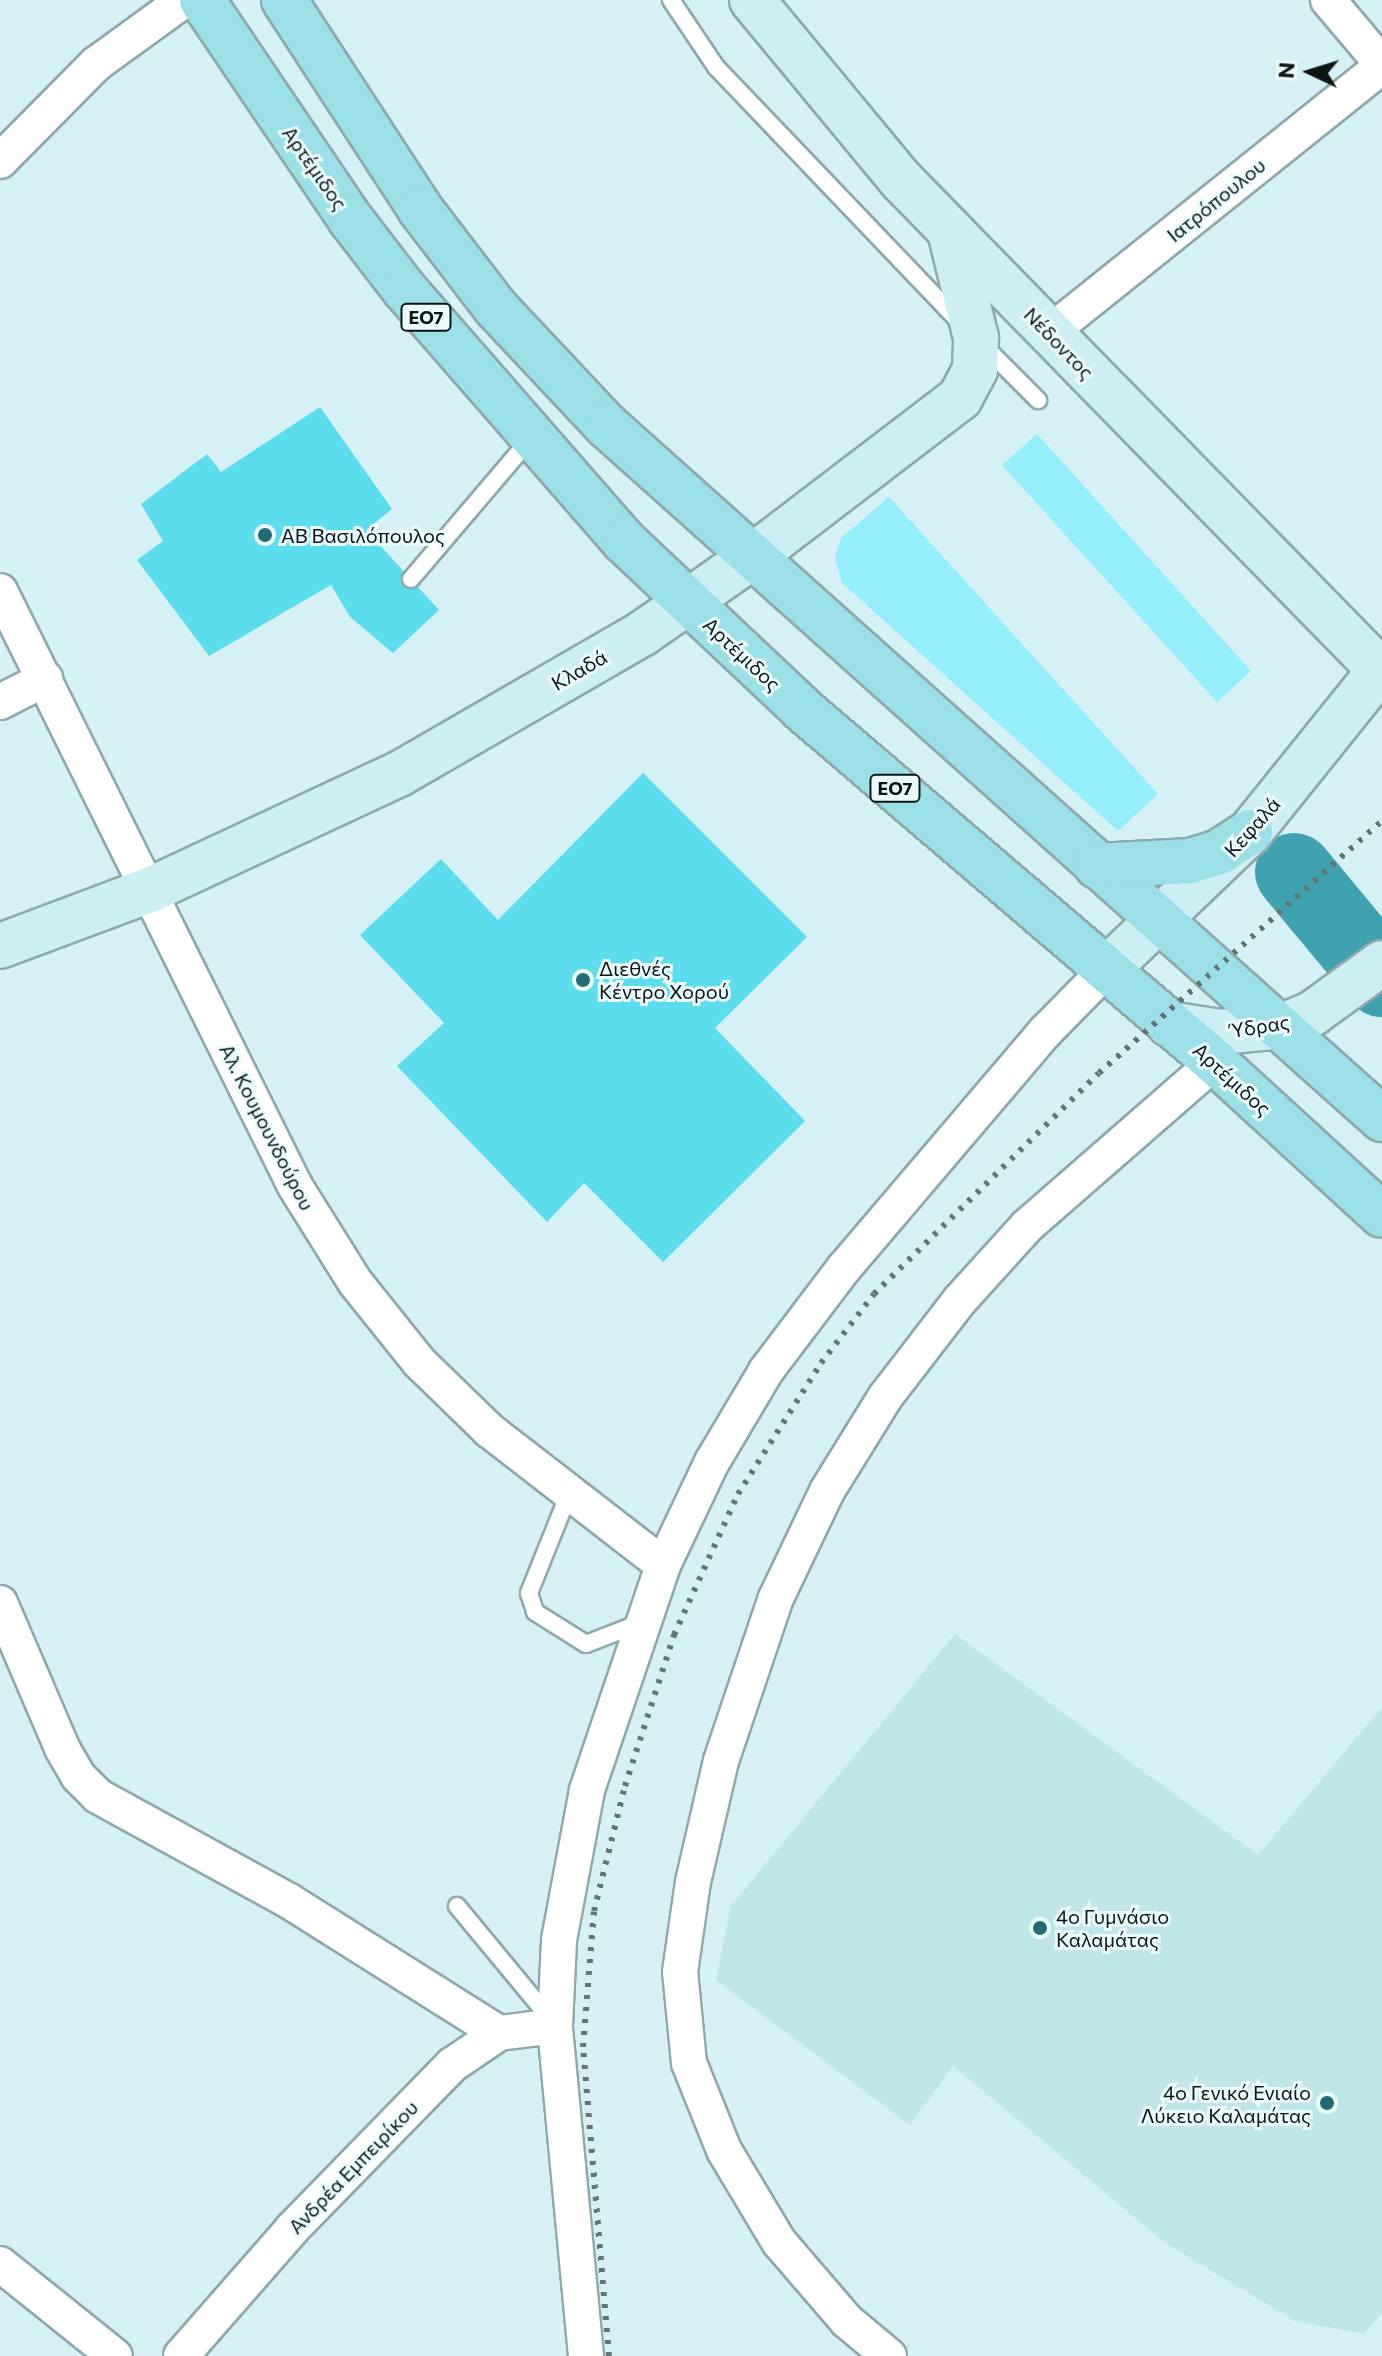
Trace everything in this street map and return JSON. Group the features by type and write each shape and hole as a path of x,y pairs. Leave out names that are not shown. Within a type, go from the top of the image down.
{"main road":[{"name":"Αρτέμιδος","path":"202,0 351,220 530,439 688,603 802,709 1169,1024 1220,1047 1382,1215"},
{"path":"284,0 420,209 496,308 607,426 1225,977 1298,1020 1382,1119"},
{"path":"1097,866 1199,868 1250,832"}],"street":[{"path":"0,161 96,64 184,0"},
{"name":"Νέδοντος","path":"752,0 950,231 1381,670"},
{"path":"1328,0 1382,65"},
{"name":"Ιατρόπουλου","path":"1049,333 1382,65"},
{"name":"Κλαδά","path":"0,946 150,890 399,774 688,603 752,557 960,398 975,370 976,338 950,231"},
{"name":"Αλ. Κουμουνδούρου","path":"0,591 295,1186 355,1282 438,1382 568,1496 663,1565"},
{"name":"Κεφαλά","path":"1250,832 1381,670"},
{"path":"0,702 45,679"},
{"name":"Κεφαλά","path":"1106,970 1160,920 1199,868"},
{"name":"Ύδρας","path":"1220,1047 1298,1020 1382,963"},
{"path":"586,2356 555,2026 559,1940 587,1790 663,1565 712,1462 766,1371 844,1268 1046,1031 1106,970"},
{"path":"889,2356 847,2321 779,2242 724,2150 689,2063 680,1972 693,1882 721,1761 776,1598 827,1491 886,1396 960,1300 1027,1226 1220,1047 1225,977"},
{"path":"0,1603 62,1748 78,1776 98,1796 289,1901 499,2033"},
{"name":"Ανδρέα Εμπειρίκου","path":"181,2356 199,2330 452,2065 499,2033 555,2026"},
{"path":"0,2264 115,2356"}],"lane":[{"path":"671,0 716,67 1038,400"},
{"path":"411,579 530,439"},
{"path":"568,1496 529,1593 535,1612 586,1644 645,1621"},
{"path":"457,1906 555,2026"}],"shaded area":[{"path":"1037,434 1251,671 1217,702 1002,465"},
{"path":"889,497 1158,794 1118,831 842,583 835,557 841,538"},
{"name":"4ο Γυμνάσιο Καλαμάτας","path":"955,1634 1258,1855 1382,1707 1382,2313 1364,2334 1295,2321 1164,2242 953,2066 910,2125 716,1980 731,1906"}],"building":[{"name":"ΑΒ Βασιλόπουλος","path":"320,407 392,509 366,530 439,610 393,653 350,617 331,585 209,656 137,560 163,541 141,504 207,454 221,472"},
{"name":"Διεθνές Κέντρο Χορού","path":"643,773 807,937 715,1028 805,1121 663,1262 584,1183 547,1222 397,1066 444,1023 360,935 441,859 498,920"}],"waterway":[{"path":"1294,872 1382,978"}],"railway":[{"path":"609,2356 583,2047 594,1911 625,1786 674,1635 738,1494 821,1363 874,1294 1099,1073 1382,821"}],"place":[{"name":"ΑΒ Βασιλόπουλος","path":"265,535"},
{"name":"Διεθνές Κέντρο Χορού","path":"583,980"},
{"name":"4ο Γυμνάσιο Καλαμάτας","path":"1040,1928"},
{"name":"4ο Γενικό Ενιαίο Λύκειο Καλαμάτας","path":"1327,2103"}]}
